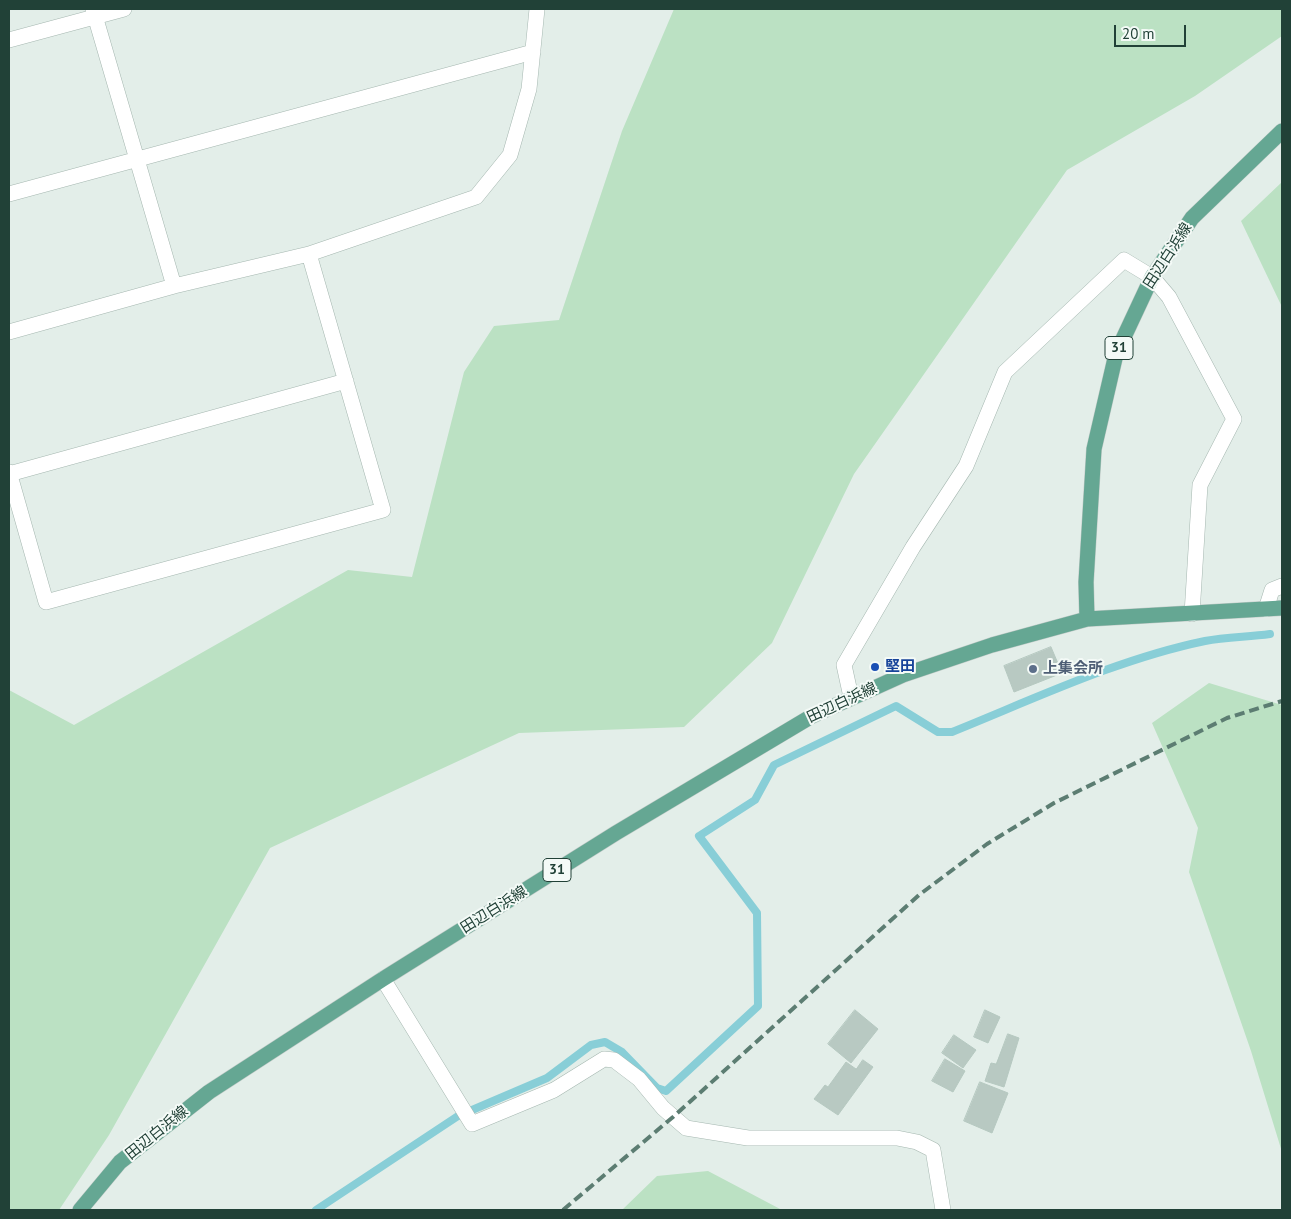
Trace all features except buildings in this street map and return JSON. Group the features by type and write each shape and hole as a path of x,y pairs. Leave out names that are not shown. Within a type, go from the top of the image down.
{"main road":[{"name":"田辺白浜線","path":"1087,619 1086,582 1094,449 1116,354 1152,277 1192,218 1282,131"},
{"name":"田辺白浜線","path":"80,1210 120,1162 209,1092 383,979 738,759 812,716 851,697 912,672 992,645 1087,619 1282,608"}],"street":[{"path":"9,40 94,13 124,9"},
{"path":"9,332 174,286 309,254 476,197 510,155 529,89 537,9"},
{"path":"94,13 174,286"},
{"path":"9,194 533,52"},
{"path":"309,254 346,381 383,510 46,602 9,473 346,381"},
{"path":"851,697 844,665 913,547 966,466 1005,372 1124,260 1152,277 1169,297 1234,420 1200,485 1192,614"},
{"path":"1266,609 1272,590 1282,586"},
{"path":"383,979 472,1124 554,1090 604,1059 614,1060 640,1079 663,1108 686,1128 748,1138 863,1137 897,1138 917,1142 933,1150 943,1210"}],"green space":[{"path":"674,9 1282,9 1282,36 1195,96 1067,170 854,474 772,643 684,727 519,733 270,848 109,1135 59,1210 9,1210 9,690 74,725 348,570 412,577 464,372 494,326 559,320 622,131"},
{"path":"1282,182 1282,307 1241,221"},
{"path":"1209,683 1282,705 1282,1152 1251,1051 1189,872 1198,828 1152,723"},
{"path":"708,1171 782,1210 622,1210 657,1176"}],"waterway":[{"path":"316,1210 458,1116 547,1078 591,1045 605,1042 622,1052 657,1088 666,1091 758,1006 757,913 699,836 755,800 774,765 896,706 938,732 952,732 1077,681 1140,658 1205,641 1270,634"}],"railway":[{"path":"563,1210 673,1117 919,895 987,844 1054,803 1227,718 1282,701"}],"place":[{"name":"堅田","path":"875,667"},
{"name":"上集会所","path":"1033,669"}]}
